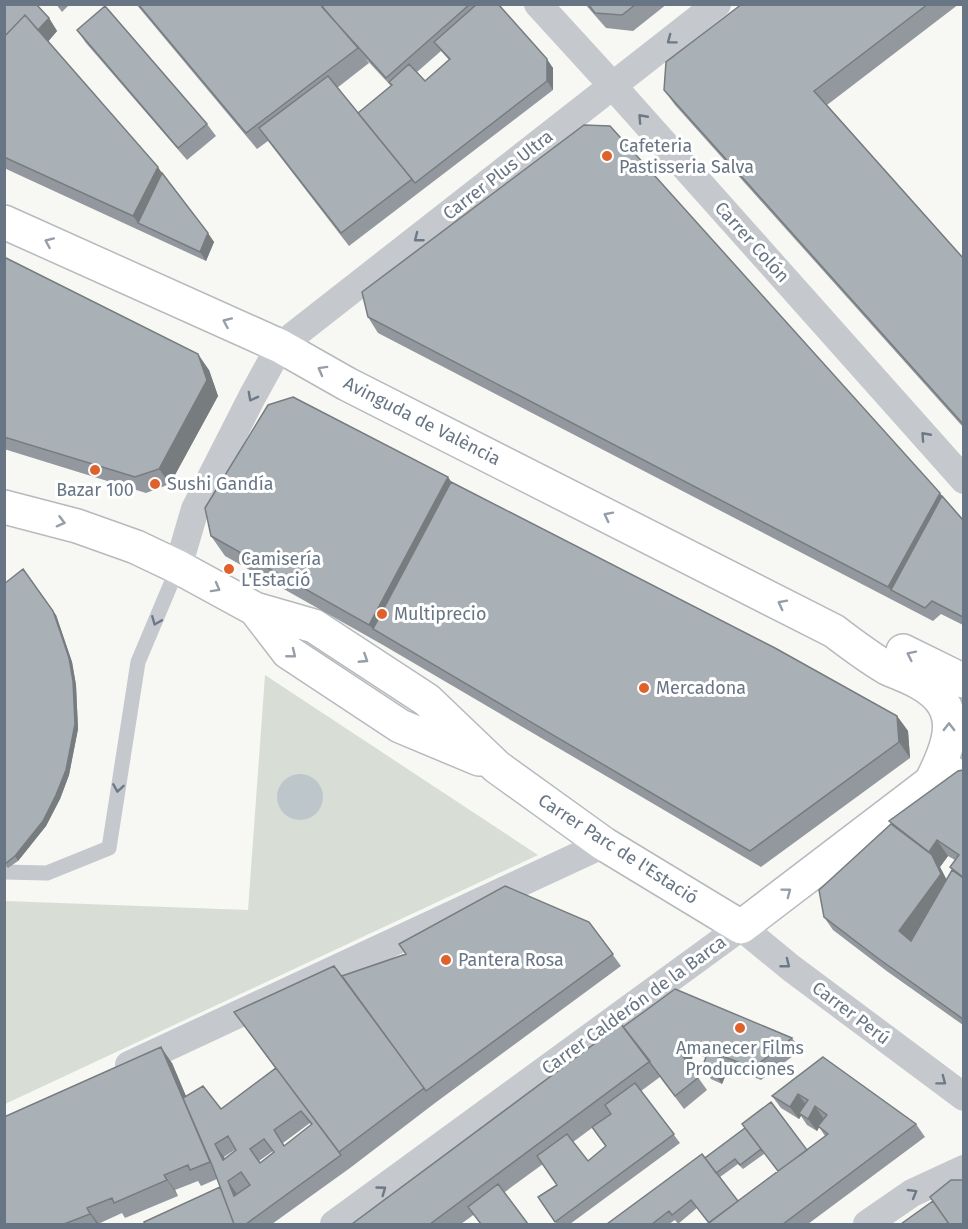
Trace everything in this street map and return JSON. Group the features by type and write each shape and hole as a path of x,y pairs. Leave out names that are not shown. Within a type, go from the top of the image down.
{"street":[{"name":"Carrer Colón","path":"538,4 963,480"},
{"name":"Carrer Plus Ultra","path":"280,346 717,4"},
{"name":"Avinguda de València","path":"4,222 280,346 347,384 834,631 871,658 921,683 939,696 948,711 950,725 944,758 931,782"},
{"path":"178,567 195,509 280,346"},
{"name":"Carrer Parc de l'Estació","path":"4,507 77,526 136,547 255,609 288,652 400,726 497,767 604,844 741,927"},
{"name":"Avinguda de València","path":"834,631 898,649 963,681"},
{"path":"931,782 963,765"},
{"name":"Carrer Calderón de la Barca","path":"334,1224 741,927 931,782"},
{"path":"102,1077 604,844"},
{"name":"Carrer Perú","path":"741,927 791,968 963,1096"},
{"path":"867,1224 912,1193 963,1169"}],"lane":[{"path":"4,873 47,873 109,848 138,662 178,567"}],"shaded area":[{"path":"265,675 538,855 5,1104 5,901 248,910"},
{"path":"300,774 316,781 323,797 316,813 300,820 284,813 277,797 284,781"}],"building":[{"path":"4,4 36,4 49,18 38,30 25,15 4,37"},
{"path":"138,4 320,4 358,48 246,133"},
{"path":"325,4 470,4 386,78 322,7"},
{"path":"477,4 498,4 547,59 547,81 415,183 358,113 392,85 389,82 409,64 425,81 450,59 434,42"},
{"path":"588,4 636,4 622,15 595,13"},
{"path":"742,4 928,4 814,91 963,258 963,424 664,90 666,62"},
{"path":"105,6 207,124 178,148 77,30"},
{"path":"25,15 158,167 133,216 4,157 4,37"},
{"path":"328,76 412,179 341,233 259,128"},
{"path":"584,125 610,126 940,493 888,587 368,317 362,292"},
{"path":"162,173 208,233 200,252 138,223"},
{"path":"4,257 198,354 207,380 159,469 135,477 4,437"},
{"path":"293,397 448,477 369,625 211,536 205,508 268,405"},
{"name":"Mercadona","path":"451,482 775,648 897,716 899,742 750,851 373,629"},
{"path":"942,496 963,520 963,617 932,601 925,608 891,590"},
{"path":"23,569 53,611 62,637 73,681 75,724 66,770 43,821 15,856 5,864 4,584"},
{"path":"963,770 963,877 950,867 959,855 937,840 929,852 889,821 958,771"},
{"path":"891,824 932,855 941,874 899,931 911,941 952,870 963,878 963,1019 824,917 819,890"},
{"path":"505,886 589,922 613,954 426,1091 342,976 406,954 399,944"},
{"path":"334,966 424,1088 339,1152 234,1012"},
{"path":"675,989 792,1038 753,1068 720,1055 713,1071 702,1067 709,1050 685,1041 681,1054 699,1077 675,1096 623,1027"},
{"path":"621,1024 650,1061 430,1224 352,1224"},
{"path":"161,1047 210,1162 190,1170 188,1165 164,1175 167,1180 114,1203 112,1198 87,1208 90,1214 64,1224 4,1224 4,1117"},
{"path":"823,1057 916,1124 783,1224 707,1224 828,1134 818,1126 827,1115 815,1106 808,1119 799,1113 808,1100 798,1094 790,1107 772,1096"},
{"path":"276,1068 341,1155 246,1224 234,1224 183,1098 203,1086 221,1109","holes":["301,1111 312,1124 284,1146 274,1130","228,1136 236,1150 223,1160 215,1144","264,1139 274,1152 260,1163 250,1149","241,1172 250,1185 234,1196 228,1181"]},
{"path":"635,1083 674,1134 555,1222 538,1197 557,1185 537,1156 567,1134 588,1161 606,1146 592,1127 611,1114 605,1105"},
{"path":"771,1102 807,1150 778,1171 742,1124"},
{"path":"745,1128 761,1149 740,1165 735,1159 716,1173 705,1158"},
{"path":"702,1154 738,1201 709,1223 691,1200 672,1215 669,1211 652,1224 607,1224"},
{"path":"951,1180 963,1180 963,1224 949,1224 930,1197"},
{"path":"498,1184 528,1224 481,1224 468,1207"},
{"path":"220,1187 234,1224 146,1224 144,1222"},
{"path":"933,1201 949,1224 901,1224"}],"place":[{"name":"Cafeteria Pastisseria Salva","path":"607,156"},
{"name":"Bazar 100","path":"95,470"},
{"name":"Sushi Gandía","path":"155,484"},
{"name":"Camisería L'Estació","path":"229,569"},
{"name":"Multiprecio","path":"382,614"},
{"name":"Mercadona","path":"644,688"},
{"name":"Pantera Rosa","path":"446,960"},
{"name":"Amanecer Films Producciones","path":"740,1028"}]}
